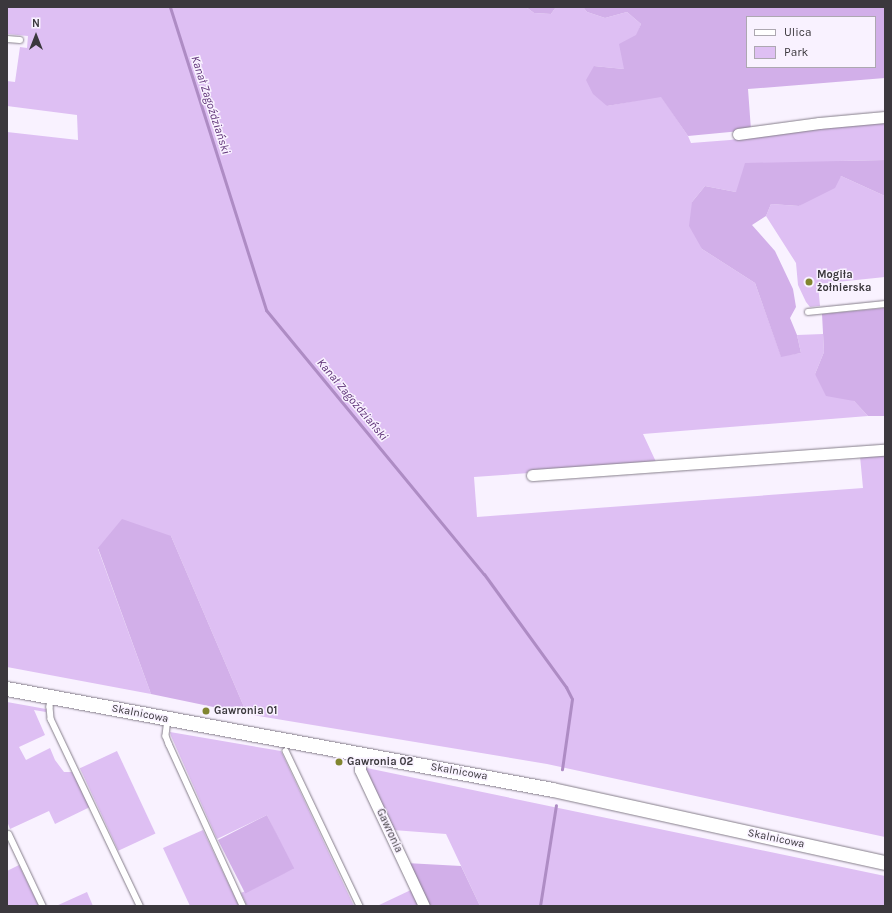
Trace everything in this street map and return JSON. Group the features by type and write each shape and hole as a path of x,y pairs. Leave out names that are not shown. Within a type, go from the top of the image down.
{"street":[{"path":"738,134 818,123 885,117"},
{"path":"532,475 885,450"},
{"name":"Skalnicowa","path":"7,689 553,790 885,862"},
{"name":"Gawronia","path":"361,754 360,770 424,906"}],"lane":[{"path":"7,39 20,40"},
{"path":"808,312 885,304"},
{"path":"51,697 51,719 140,906"},
{"path":"168,719 166,736 169,744 243,906"},
{"path":"286,750 360,906"},
{"path":"9,834 43,906"}],"green space":[{"path":"7,7 526,7 534,13 551,14 556,7 583,7 587,12 605,18 627,12 641,24 624,69 594,66 607,106 661,96 688,136 691,143 730,140 818,126 885,122 885,160 840,161 736,192 705,186 692,202 702,249 755,283 781,356 801,353 797,335 823,334 824,352 815,374 854,401 868,416 643,434 657,464 474,477 477,517 863,488 860,456 885,454 885,837 547,764 247,714 171,536 98,549 151,694 7,667 7,132 78,140 77,115 7,106 7,81 15,82 20,47 27,48 28,36 7,34"},
{"path":"841,176 885,196 885,277 818,284 820,306 810,307 798,285 796,263 766,216 771,204 799,206"},
{"path":"7,702 46,709 46,712 34,710 45,735 19,747 26,760 50,748 55,760 64,772 72,772 90,807 55,824 49,811 10,829 7,821"},
{"path":"170,732 281,751 354,906 247,906 241,893 293,869 267,815 217,839"},
{"path":"117,751 155,833 118,851 80,768"},
{"path":"362,767 885,876 885,906 480,906 446,834 393,830"},
{"path":"203,830 239,906 190,906 163,848"},
{"path":"19,865 39,906 7,906 7,871"},
{"path":"413,889 421,906 377,906"},
{"path":"87,892 93,906 56,906"}],"shaded area":[{"path":"526,7 556,7 551,14 534,13"},
{"path":"583,7 885,7 885,78 748,89 751,130 688,136 661,97 607,106 593,94 586,80 594,66 624,69 619,44 636,35 641,24 627,12 605,18 587,12"},
{"path":"885,160 885,196 841,176 835,188 799,206 771,204 766,216 752,225 775,251 793,289 796,307 790,318 797,335 801,353 781,357 755,283 702,249 689,226 692,202 705,186 736,192 745,163"},
{"path":"885,308 885,416 868,416 854,401 826,396 815,374 824,352 822,314"},
{"path":"122,519 171,536 247,714 151,694 98,548"},
{"path":"267,815 294,868 245,893 218,840"},
{"path":"406,863 461,866 480,906 427,906"}],"waterway":[{"name":"Kanał Zagoździański","path":"170,7 266,310 484,574 566,687 572,699 562,769"},
{"name":"Kanał Zagoździański","path":"540,906 556,805"}],"place":[{"name":"Mogiła żołnierska","path":"809,282"},
{"name":"Gawronia 01","path":"206,711"},
{"name":"Gawronia 02","path":"339,762"}]}
